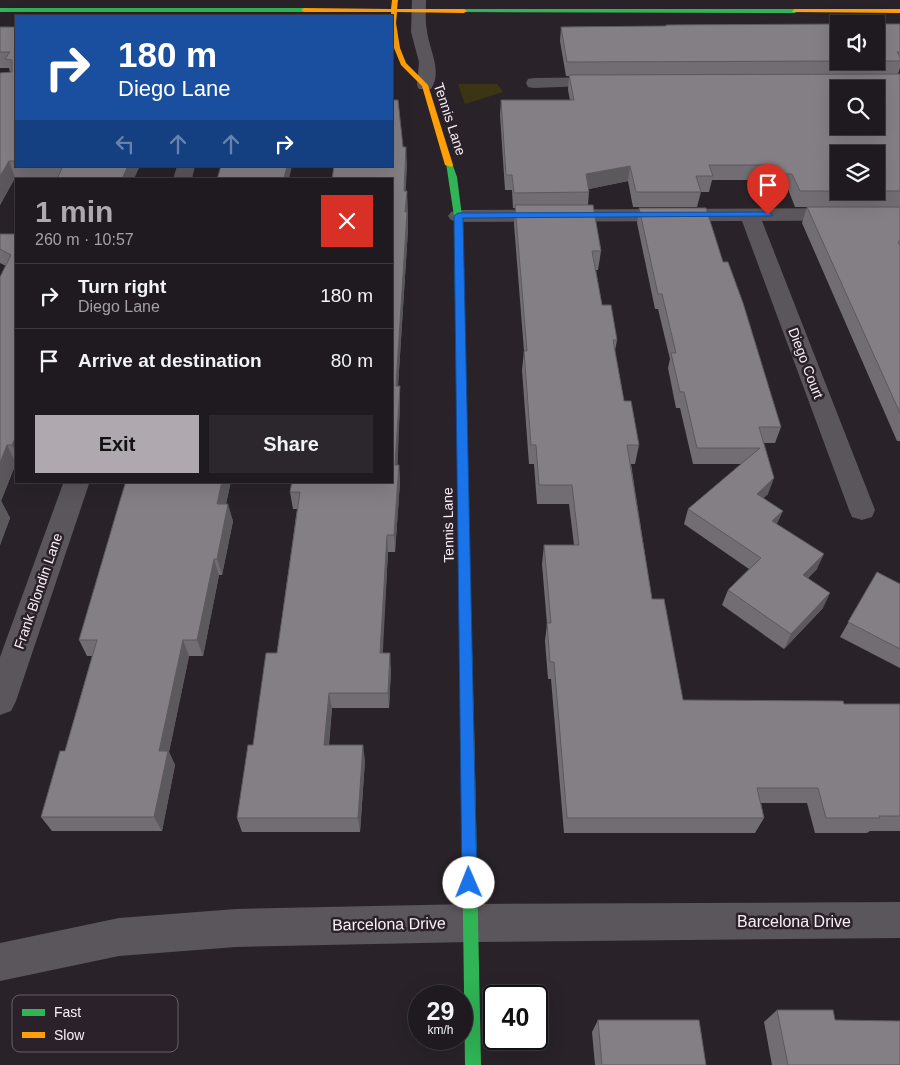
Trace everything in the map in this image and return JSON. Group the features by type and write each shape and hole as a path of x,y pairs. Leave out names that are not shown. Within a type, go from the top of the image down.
{"street":[{"name":"Tennis Lane","path":"395,5 394,32 397,48 403,64 425,85 453,176 458,216 473,1065"},
{"path":"419,5 419,32 427,62 425,85"},
{"path":"0,10 419,5 900,11"},
{"path":"534,83 623,82"},
{"path":"458,216 900,214"},
{"name":"Diego Court","path":"750,215 862,510"},
{"name":"Frank Blondin Lane","path":"0,701 75,483"},
{"name":"Barcelona Drive","path":"0,962 129,936 236,928 470,922 900,920"}],"shaded area":[{"path":"458,84 497,84 503,92 465,104"}],"building":[{"path":"830,24 830,61 567,62 561,27"},
{"path":"885,24 900,24 900,52 897,52 900,61 885,61"},
{"path":"0,27 15,27 15,161 9,161 0,176 0,73 12,72 12,60 5,59 10,52 0,52"},
{"path":"900,74 900,191 885,191 885,145 830,145 830,191 800,191 792,174 770,174 767,165 709,165 713,176 696,176 701,192 636,192 630,166 586,174 589,192 514,193 512,175 506,175 501,100 574,100 569,75"},
{"path":"393,100 398,100 403,147 406,147 404,191 407,191 405,212 407,212 396,386 400,386 395,465 399,465 394,535 387,535 380,653 390,653 388,693 329,693 324,745 363,745 358,818 237,818 248,745 253,745 266,653 277,653 300,492 290,492 292,483 393,483 393,178 332,178 334,167 393,167"},
{"path":"63,167 128,167 122,178 57,178"},
{"path":"221,167 287,167 284,178 217,178"},
{"path":"515,205 593,205 601,251 592,251 602,305 611,305 617,340 613,340 624,401 631,401 639,445 627,445 652,599 664,599 683,700 843,701 844,704 900,704 900,816 826,818 818,788 757,788 764,818 567,818 554,662 550,662 547,623 551,623 544,545 579,545 572,485 539,485 536,445 531,445 524,351 527,351"},
{"path":"807,207 900,207 900,241 898,242 900,245 900,413"},
{"path":"639,208 706,208 723,262 728,262 743,303 781,427 759,427 774,478 757,494 783,511 772,521 824,554 803,575 830,593 791,634 728,590 761,558 688,509 760,448 697,448 684,392 680,392 671,353 676,353 662,294 658,294"},
{"path":"0,234 15,234 15,438 12,445 7,445 0,463 0,277 11,255 0,249"},
{"path":"125,483 222,483 217,504 228,504 217,559 214,559 197,640 183,640 159,751 168,751 154,817 41,817 60,751 65,751 97,640 79,640"},
{"path":"877,572 900,584 900,649 848,622"},
{"path":"777,1010 833,1010 835,1020 900,1021 900,1065 788,1065"},
{"path":"598,1020 699,1020 706,1065 602,1065"}],"traffic: fast":[{"path":"0,10 304,10"},
{"path":"464,11 795,11"},
{"path":"449,165 453,177 458,216 465,607"},
{"path":"468,771 473,1065"}],"traffic: slow":[{"path":"395,0 393,23 397,48 403,64 425,85 449,165"},
{"path":"304,10 464,11"},
{"path":"795,11 900,11"},
{"path":"465,607 468,771"}],"route":[{"path":"469,883 458,216 768,215"}]}
